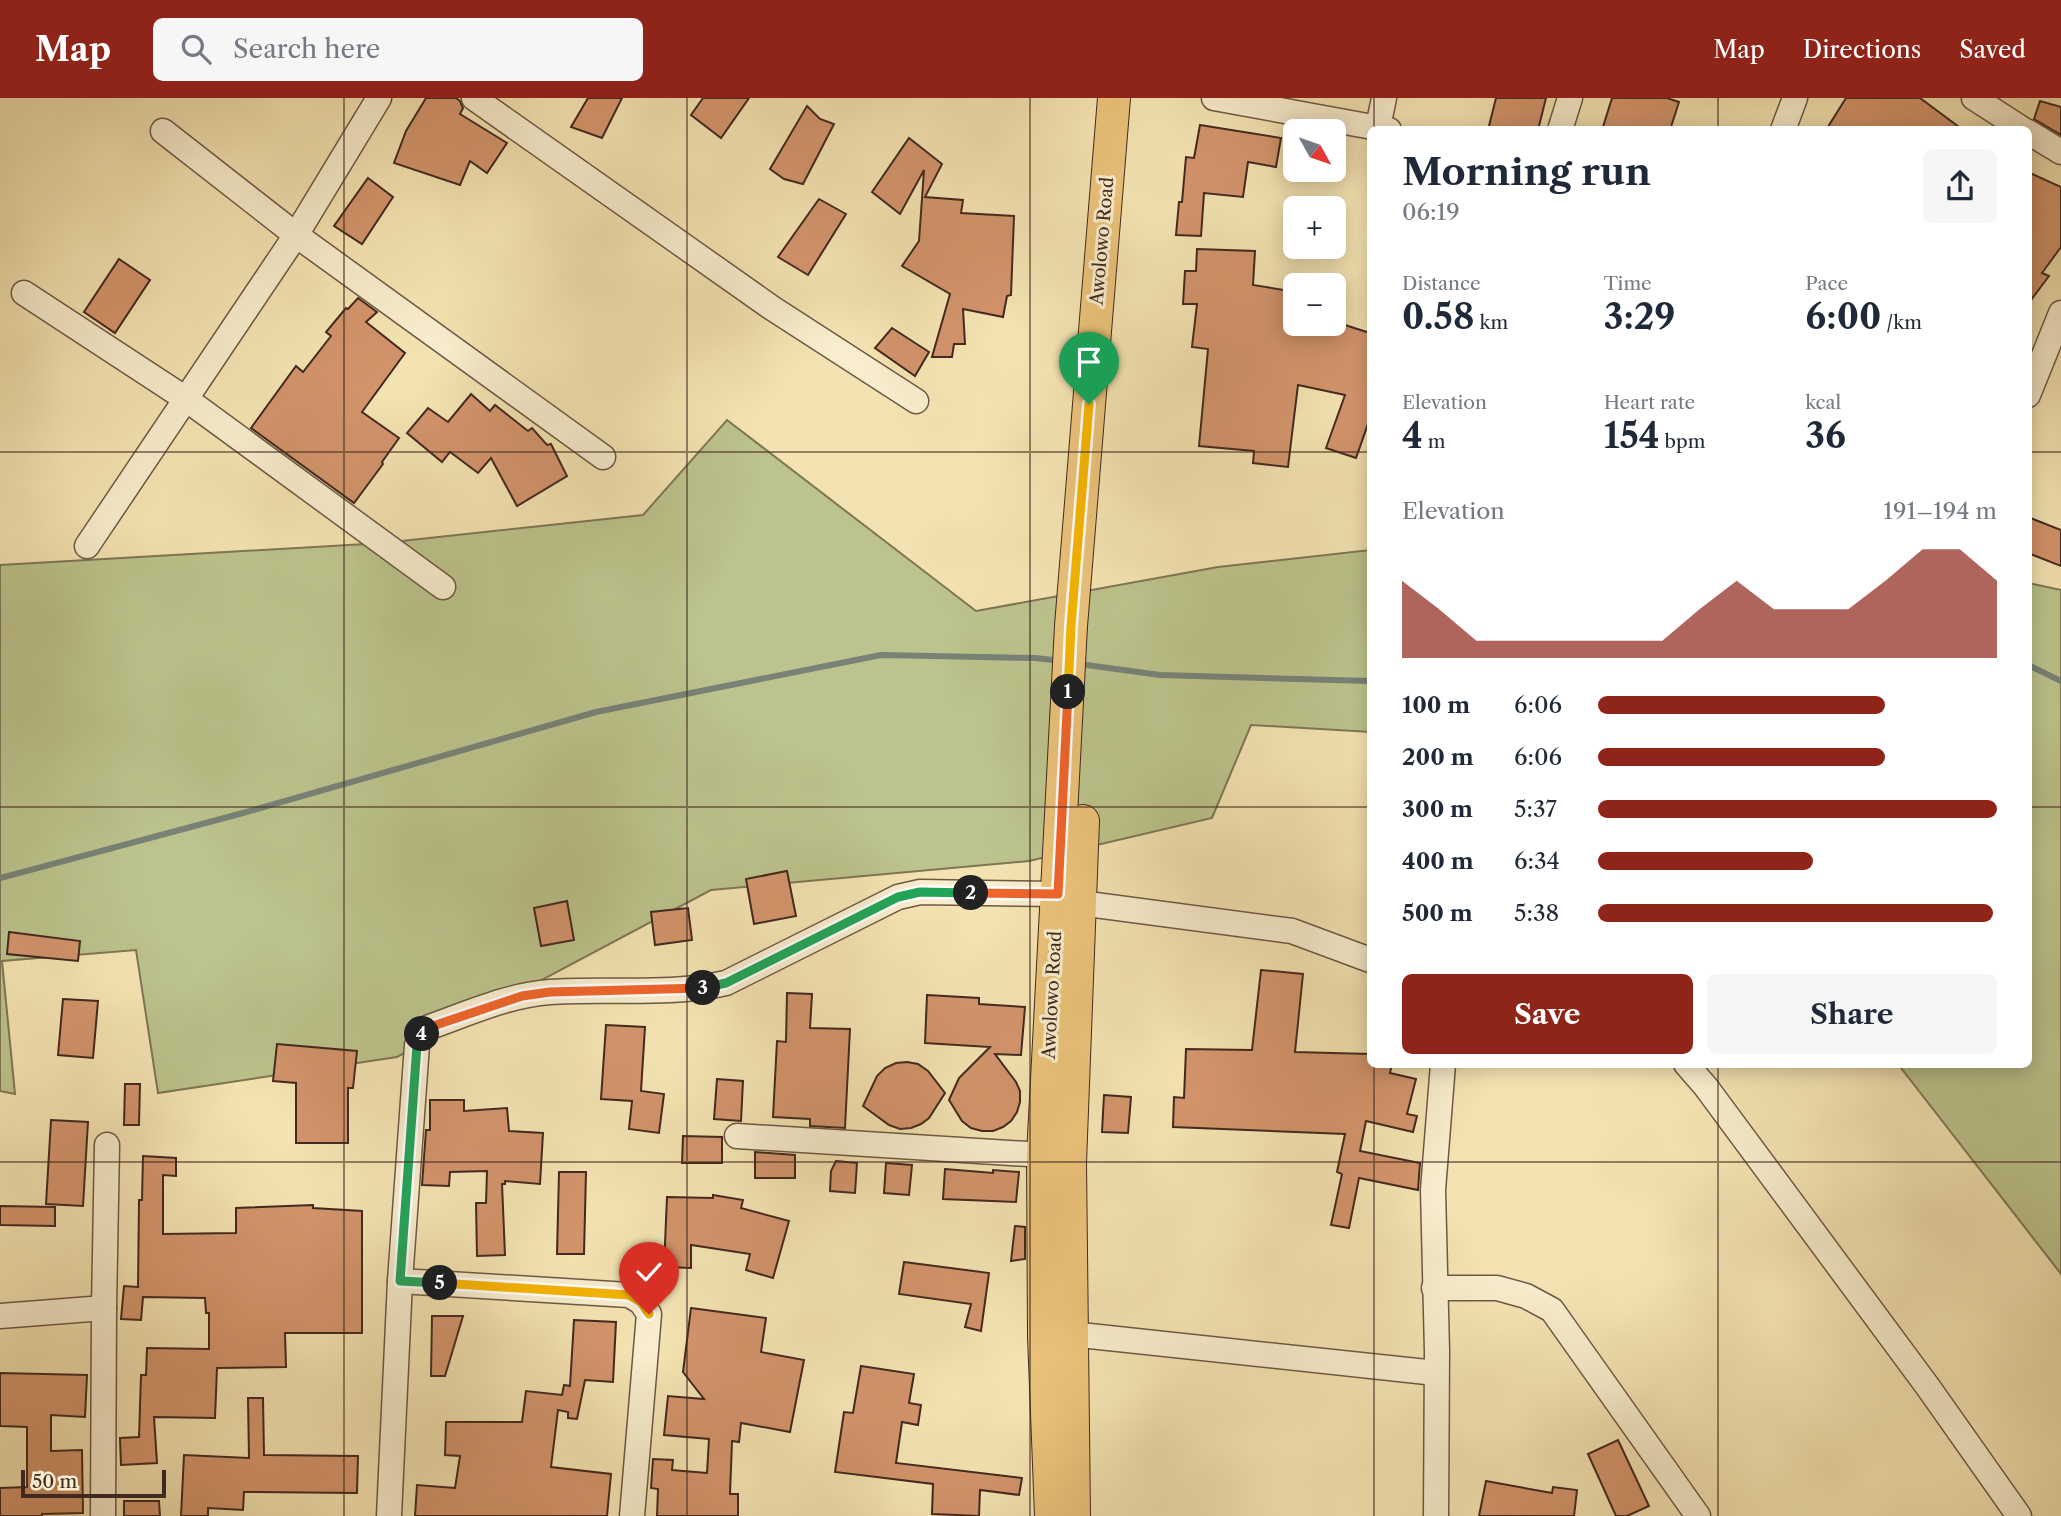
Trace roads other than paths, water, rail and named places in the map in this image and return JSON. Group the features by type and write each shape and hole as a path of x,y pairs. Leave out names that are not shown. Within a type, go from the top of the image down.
{"main road":[{"name":"Awolowo Road","path":"1051,1516 1044,1336 1043,1155 1069,899 1082,626 1114,98"},
{"name":"Awolowo Road","path":"1082,626 1135,98"},
{"name":"Awolowo Road","path":"1069,899 1074,1516"}],"street":[{"path":"87,546 296,235 379,98"},
{"path":"474,98 772,307 916,401"},
{"path":"1214,98 1372,126"},
{"path":"1383,126 1384,98"},
{"path":"1561,126 1570,98"},
{"path":"1785,126 1796,98"},
{"path":"1974,98 2018,126"},
{"path":"163,131 296,235 603,457"},
{"path":"2032,135 2061,152"},
{"path":"24,293 186,399 443,587"},
{"path":"2032,381 2061,313"},
{"path":"389,1516 400,1281 417,1045 427,1028 522,996 550,992 697,989 726,983 898,897 920,892 1069,899 1292,932 1367,959"},
{"path":"1436,1516 1433,1190 1443,1068"},
{"path":"1689,1068 1928,1387 2019,1516"},
{"path":"737,1136 1043,1155"},
{"path":"103,1516 107,1145"},
{"path":"400,1281 629,1295 641,1302 649,1314 632,1516"},
{"path":"1434,1288 1497,1288 1526,1296 1552,1310 1698,1516"},
{"path":"0,1316 104,1308"},
{"path":"1071,1334 1436,1373"}],"waterway":[{"path":"0,878 243,813 596,712 881,655 1035,658 1062,661"},
{"path":"1079,664 1160,675 1367,681"},
{"path":"2032,667 2061,681"}]}
